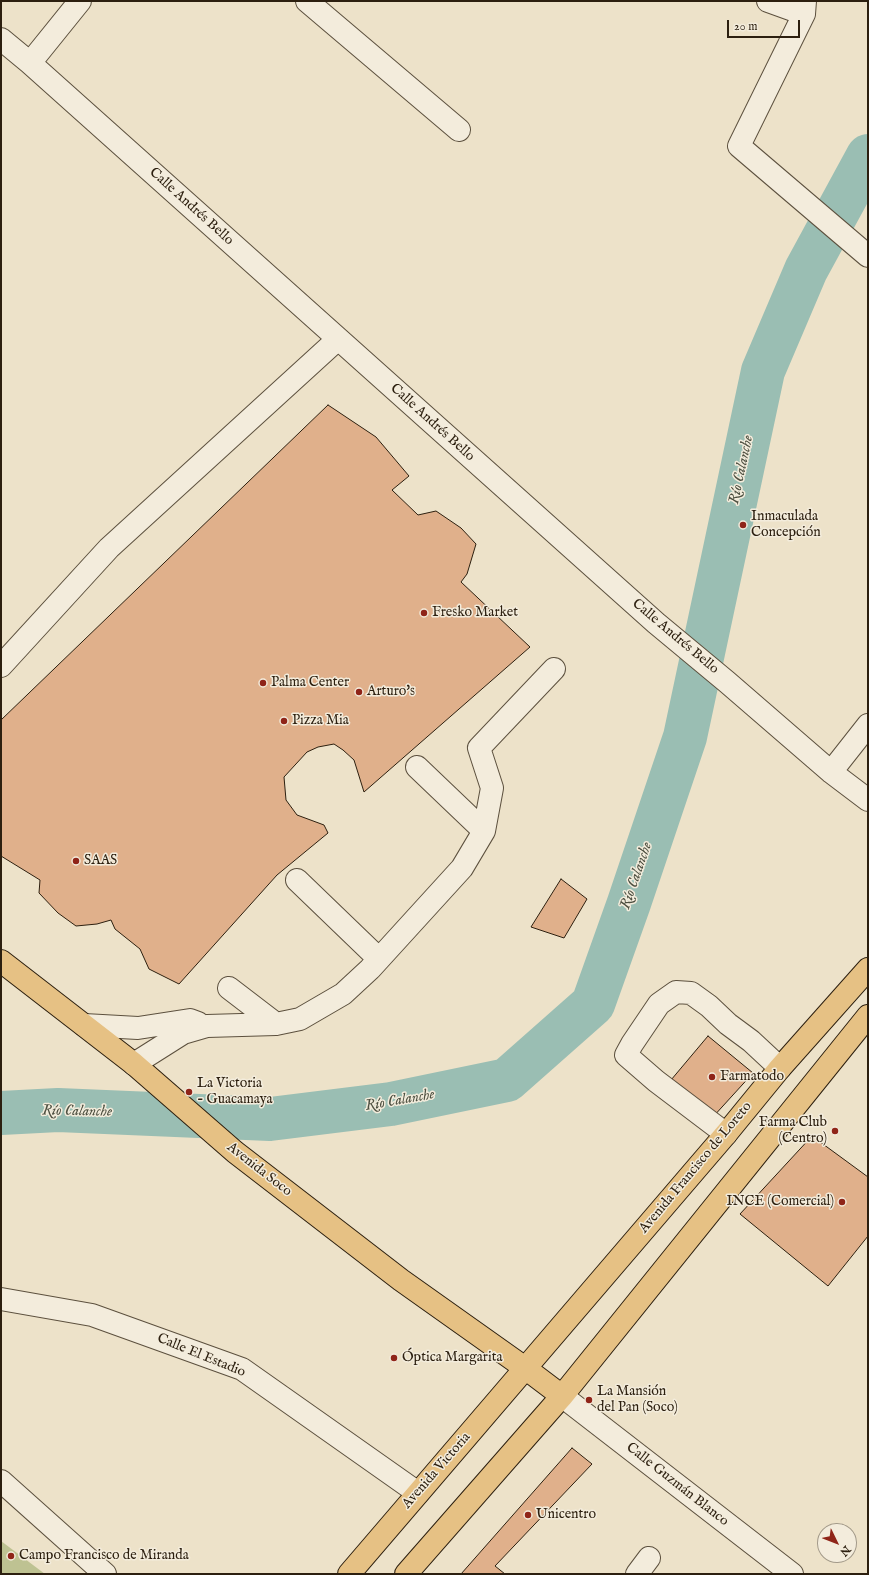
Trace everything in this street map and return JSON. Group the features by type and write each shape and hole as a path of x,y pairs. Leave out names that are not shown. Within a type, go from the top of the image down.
{"main road":[{"name":"Avenida Soco","path":"1,961 134,1064 235,1152 401,1280 562,1396"},
{"name":"Avenida Francisco de Loreto","path":"525,1368 726,1134 780,1068 868,969"},
{"path":"406,1574 562,1396 868,1016"},
{"name":"Avenida Victoria","path":"348,1574 525,1368"}],"street":[{"path":"30,62 80,1"},
{"path":"307,1 459,130"},
{"path":"768,1 804,7 739,146 868,256"},
{"name":"Calle Andrés Bello","path":"1,39 30,62 656,623 831,772 868,800"},
{"path":"1,666 109,548 338,339"},
{"path":"134,1064 183,1033 206,1026 276,1024 300,1020 342,994 379,959 462,868 484,831 492,788 479,748 554,669"},
{"path":"831,772 868,725"},
{"path":"417,767 484,831"},
{"path":"297,880 379,959"},
{"path":"229,988 276,1024"},
{"path":"726,1134 626,1055 659,1004 676,992 691,993 751,1041 780,1068"},
{"path":"84,1026 138,1028 190,1020 206,1026"},
{"name":"Calle El Estadio","path":"1,1299 92,1314 242,1370 418,1493"},
{"name":"Calle Guzmán Blanco","path":"562,1396 792,1574"},
{"path":"1,1481 105,1574"}],"green space":[{"name":"Campo Francisco de Miranda","path":"1,1541 45,1574 1,1574"}],"building":[{"name":"Palma Center","path":"328,405 376,437 409,476 392,490 418,515 436,511 461,528 476,544 467,574 461,582 530,647 364,792 354,760 343,750 334,744 318,747 307,752 284,777 286,800 297,815 324,825 328,833 277,875 179,984 149,969 140,949 115,929 111,920 97,924 76,926 58,913 39,893 40,880 1,856 1,720"},
{"path":"561,879 587,899 564,938 531,927"},
{"name":"Farmatodo","path":"708,1036 753,1073 712,1118 671,1080"},
{"path":"812,1136 868,1177 868,1236 828,1286 740,1214"},
{"name":"Unicentro","path":"572,1448 592,1464 495,1566 505,1574 461,1574"}],"waterway":[{"name":"Río Calanche","path":"1,1113 58,1110 270,1119 391,1104 507,1080 593,1004 685,737 763,371 806,270 868,156"}],"place":[{"name":"Inmaculada Concepción","path":"743,525"},
{"name":"Fresko Market","path":"424,613"},
{"name":"Palma Center","path":"263,683"},
{"name":"Arturo's","path":"359,692"},
{"name":"Pizza Mia","path":"284,721"},
{"name":"SAAS","path":"76,861"},
{"name":"Farmatodo","path":"712,1077"},
{"name":"La Victoria - Guacamaya","path":"189,1092"},
{"name":"Farma Club (Centro)","path":"835,1131"},
{"name":"INCE (Comercial)","path":"842,1202"},
{"name":"Óptica Margarita","path":"394,1358"},
{"name":"La Mansión del Pan (Soco)","path":"589,1400"},
{"name":"Unicentro","path":"528,1515"},
{"name":"Campo Francisco de Miranda","path":"11,1556"}]}
